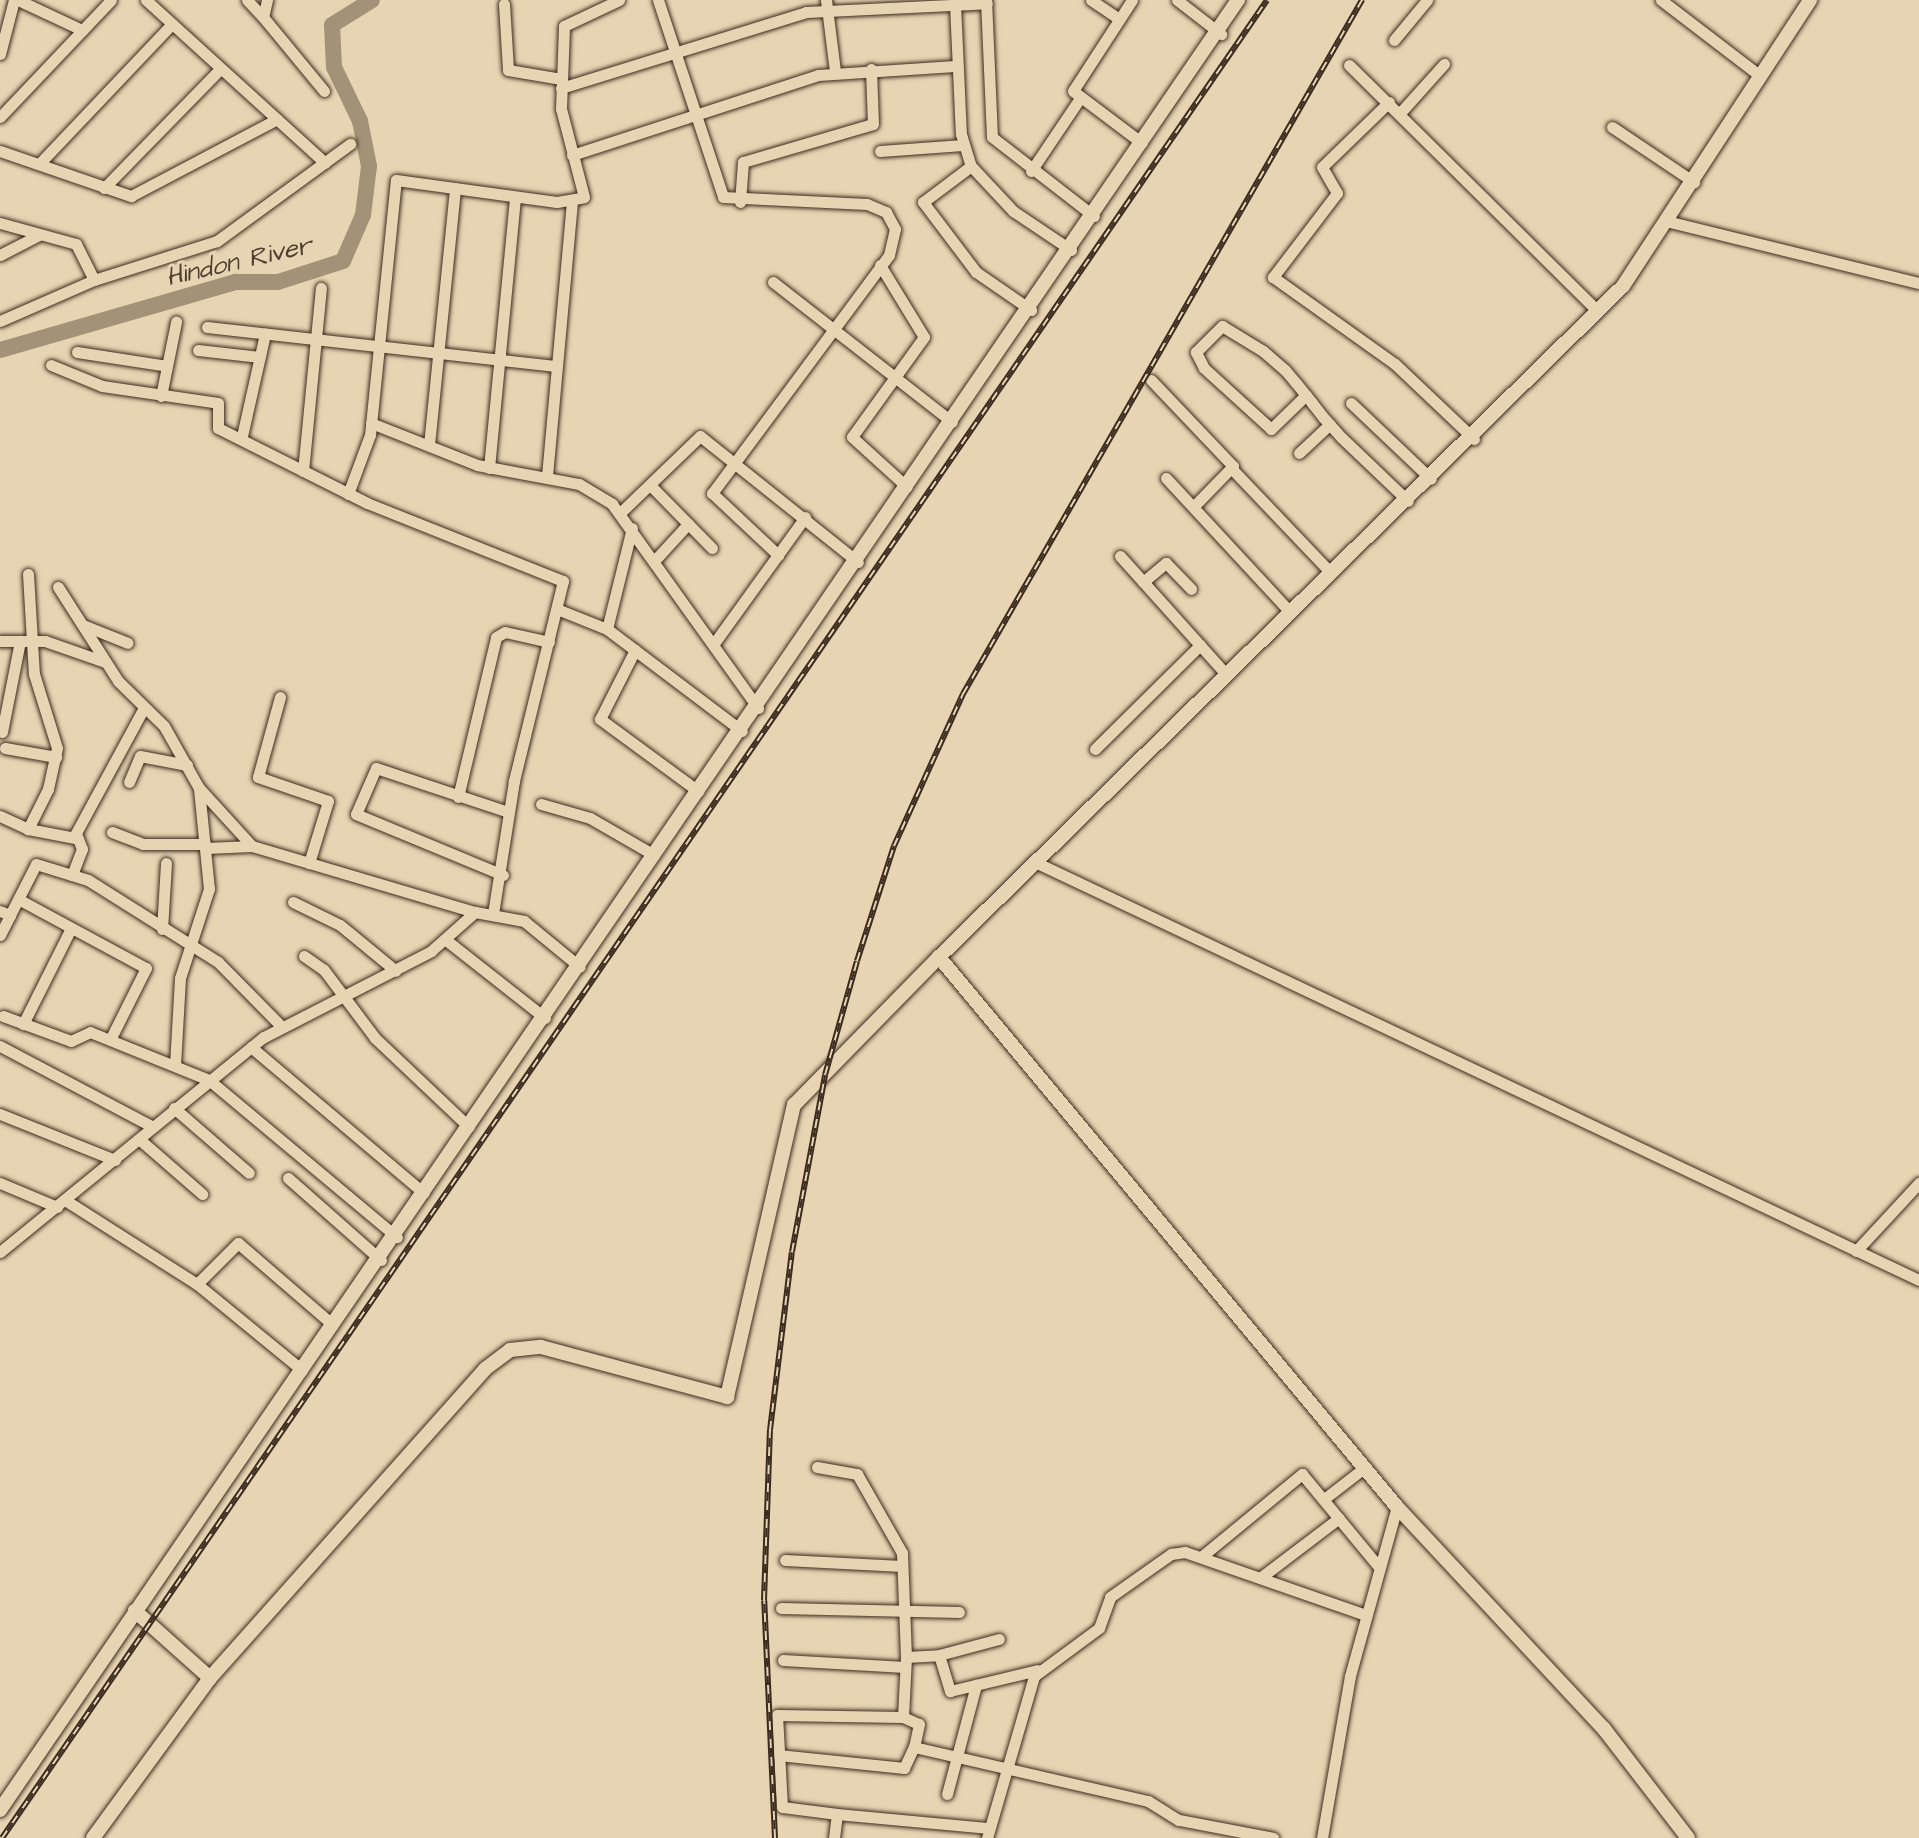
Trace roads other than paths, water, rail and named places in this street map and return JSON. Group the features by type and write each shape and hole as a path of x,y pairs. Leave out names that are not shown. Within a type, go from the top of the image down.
{"street":[{"path":"0,54 16,0 82,30"},
{"path":"0,117 111,0"},
{"path":"146,0 325,163"},
{"path":"247,0 324,91"},
{"path":"263,17 267,0"},
{"path":"348,494 371,423 396,180 572,202 585,193 572,155 561,84 567,20 619,0"},
{"path":"658,0 719,192 740,202 880,208 895,238 880,265 734,462 712,497 778,555"},
{"path":"1091,0 1119,19"},
{"path":"1132,0 1073,87 1080,98 1142,143"},
{"path":"1177,0 1221,34"},
{"path":"0,1810 333,1325 397,1237 654,855 1031,310 1142,143 1221,34 1238,0"},
{"path":"1394,40 1427,0"},
{"path":"1661,0 1759,75"},
{"path":"93,1838 210,1678 485,1369 510,1350 541,1347 727,1397 794,1105 1226,674 1474,439 1597,310 1670,222 1759,75 1810,0"},
{"path":"504,4 508,70 561,84 826,4 986,1 992,137 1031,171 1094,216"},
{"path":"957,3 955,66 963,145 971,166 1013,211 1071,250"},
{"path":"826,4 835,71"},
{"path":"39,164 172,24"},
{"path":"1400,113 1444,64"},
{"path":"1349,65 1597,310"},
{"path":"572,155 835,71 955,66"},
{"path":"104,188 220,69"},
{"path":"740,202 743,162 873,124 871,69"},
{"path":"1031,171 1080,98"},
{"path":"1389,102 1322,167 1337,193 1273,277 1395,364 1474,439"},
{"path":"0,151 104,188 136,195 277,119"},
{"path":"1612,127 1694,182"},
{"path":"0,321 94,280 217,241 350,144"},
{"path":"880,151 963,145"},
{"path":"971,166 923,202 976,272 1031,310"},
{"path":"429,445 455,188"},
{"path":"489,468 515,197"},
{"path":"547,476 572,202"},
{"path":"1670,222 1919,283"},
{"path":"0,223 76,244 94,280"},
{"path":"0,255 39,235"},
{"path":"880,265 923,330 922,345 852,437 907,487"},
{"path":"773,282 952,422"},
{"path":"303,471 321,288"},
{"path":"161,396 176,322"},
{"path":"207,327 556,366"},
{"path":"1306,395 1271,429 1204,368 1196,352 1217,327 1227,327 1275,361 1306,395 1330,424 1408,501"},
{"path":"242,436 265,334"},
{"path":"198,350 260,357"},
{"path":"77,352 167,366"},
{"path":"51,365 102,386 218,403 218,428 242,436 348,494 560,578 557,609 508,812 503,875 493,914"},
{"path":"1151,380 1331,573"},
{"path":"1351,403 1431,479"},
{"path":"371,423 489,468 579,484 620,513 715,642 758,708"},
{"path":"1299,453 1330,424"},
{"path":"620,513 651,486 696,437 734,462 858,562"},
{"path":"1193,507 1232,469"},
{"path":"1166,478 1290,612"},
{"path":"651,486 712,548"},
{"path":"715,642 805,517"},
{"path":"655,560 688,524"},
{"path":"607,629 632,528"},
{"path":"1120,556 1226,674"},
{"path":"1143,582 1166,563 1191,589"},
{"path":"2,732 25,641 28,574"},
{"path":"58,587 106,662 187,765 199,788 252,846"},
{"path":"557,609 607,629 742,731"},
{"path":"83,625 128,643"},
{"path":"458,797 496,637 502,632 549,642"},
{"path":"0,641 25,641 106,662"},
{"path":"25,641 56,757 28,829"},
{"path":"1095,749 1200,645"},
{"path":"635,650 600,719 698,791"},
{"path":"280,697 258,777 328,801 309,863"},
{"path":"75,838 144,708"},
{"path":"5,748 56,757"},
{"path":"129,782 140,756 187,765"},
{"path":"503,875 356,818 376,768 508,812"},
{"path":"175,1065 180,978 206,910 205,846 199,788"},
{"path":"541,804 590,818 654,855"},
{"path":"0,816 28,829 75,838 82,849 72,875"},
{"path":"112,832 143,844 252,846 475,912 493,914 537,928 580,967"},
{"path":"1035,862 1919,1280"},
{"path":"162,929 166,863"},
{"path":"0,935 5,913 20,900 36,864 72,875 193,945 282,1027"},
{"path":"20,900 70,930 146,968 110,1040"},
{"path":"293,902 340,925 396,971"},
{"path":"0,1252 251,1047 282,1027 396,971 446,940 475,912"},
{"path":"23,1024 70,930"},
{"path":"446,940 545,1018"},
{"path":"304,956 329,977 339,1000 469,1127"},
{"path":"939,957 1397,1507 1604,1729 1688,1838"},
{"path":"3,1016 71,1041 86,1031 209,1080 397,1237"},
{"path":"0,1046 153,1127"},
{"path":"251,1047 424,1193"},
{"path":"174,1108 249,1173"},
{"path":"0,1114 115,1160"},
{"path":"139,1139 202,1194"},
{"path":"288,1178 381,1260"},
{"path":"0,1183 61,1204 197,1284 302,1370"},
{"path":"1856,1251 1919,1183"},
{"path":"197,1284 238,1243 333,1325"},
{"path":"817,1467 857,1474 902,1566 906,1662 903,1717"},
{"path":"1324,1499 1364,1468"},
{"path":"1201,1557 1299,1475 1324,1499 1379,1567"},
{"path":"1322,1838 1366,1615 1397,1507"},
{"path":"1260,1578 1339,1518"},
{"path":"939,1655 947,1690 1039,1670 1099,1628 1116,1592 1178,1551 1366,1615"},
{"path":"785,1560 902,1566"},
{"path":"781,1608 959,1612"},
{"path":"135,1611 210,1678"},
{"path":"783,1660 906,1662 999,1639"},
{"path":"778,1755 904,1768 914,1747 919,1724 903,1717 779,1713 778,1755 784,1809 988,1833 1039,1670"},
{"path":"947,1794 976,1685"},
{"path":"914,1747 1148,1801 1179,1820 1273,1838"},
{"path":"834,1838 837,1814"}],"waterway":[{"name":"Hindon River","path":"0,350 236,282 278,282 343,261 363,215 369,166 360,121 334,67 332,25 372,0"}],"railway":[{"path":"2,1838 1267,0"},
{"path":"775,1838 764,1600 770,1430 792,1252 825,1075 857,961 894,846 963,694 1362,0"}]}
